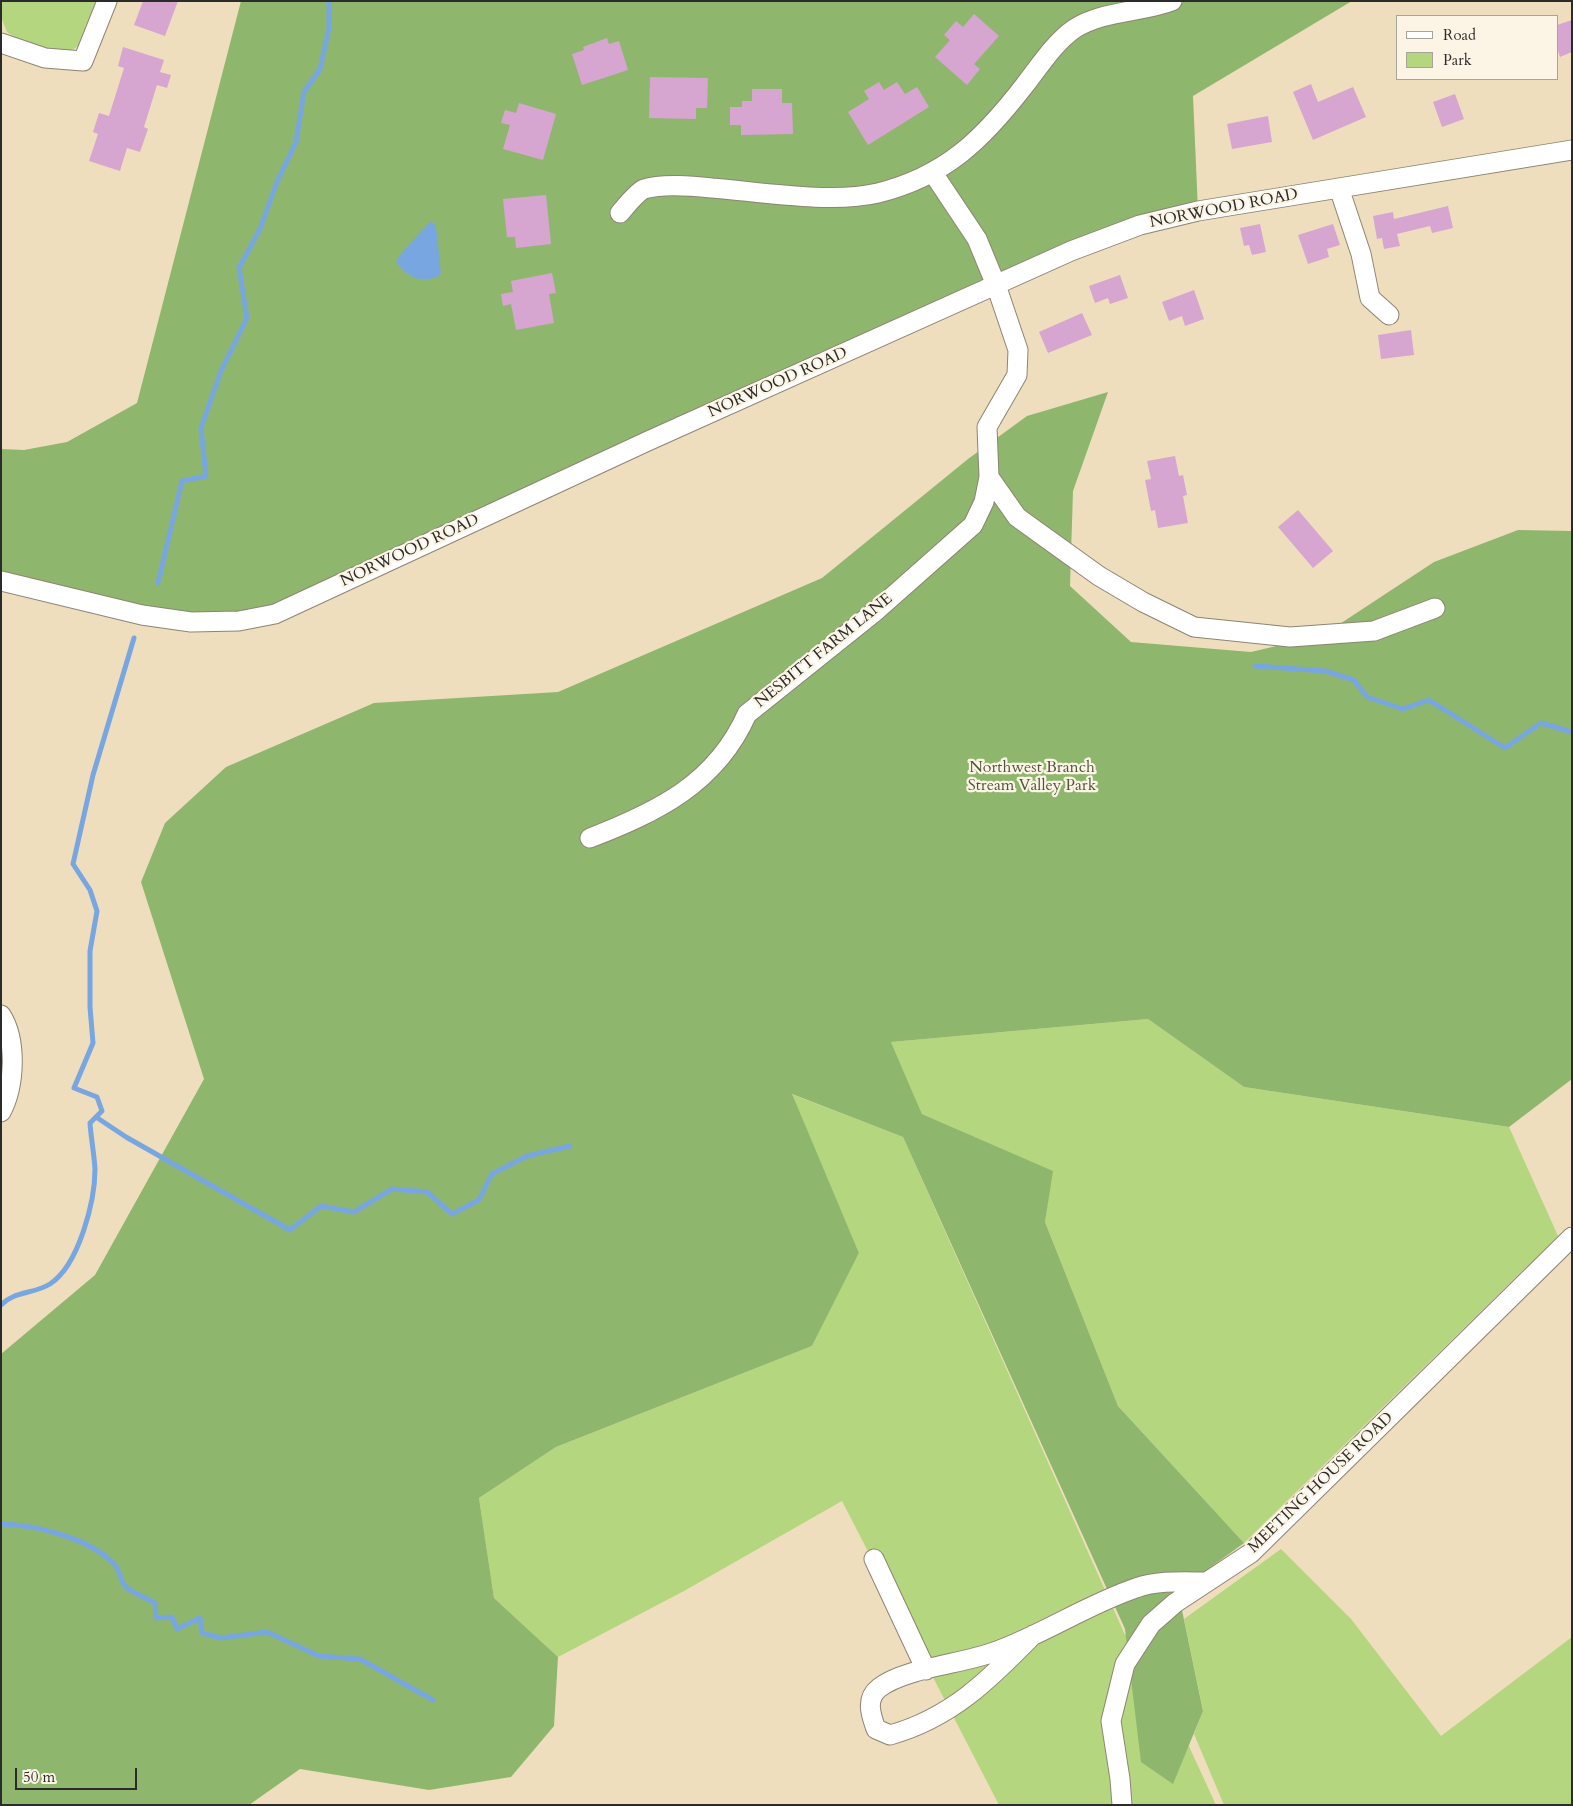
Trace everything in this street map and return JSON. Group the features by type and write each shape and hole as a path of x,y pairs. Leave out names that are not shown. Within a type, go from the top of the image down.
{"street":[{"path":"1,43 45,58 84,61 107,1"},
{"path":"620,213 643,190 680,185 821,197 875,194 901,187 933,173 962,153 995,124 1054,48 1075,29 1100,18 1172,1"},
{"name":"NORWOOD ROAD","path":"1,581 142,614 191,622 239,621 275,614 648,441 1071,251 1140,225 1198,211 1572,150"},
{"name":"NESBITT FARM LANE","path":"590,838 637,820 685,792 705,775 737,737 747,714 877,610 973,525 984,502 989,477 988,428 1017,375 1018,350 996,285 977,239 933,173"},
{"path":"1339,188 1361,254 1370,298 1389,315"},
{"path":"989,477 1017,517 1100,576 1143,602 1194,627 1290,637 1365,632 1396,624 1435,608"},
{"path":"1,1015 6,1022 14,1064 6,1104 1,1112"},
{"name":"MEETING HOUSE ROAD","path":"1122,1805 1111,1721 1125,1664 1151,1624 1175,1603 1251,1553 1572,1237"},
{"path":"874,1559 926,1670"},
{"path":"1033,1635 990,1679 954,1706 905,1731 890,1735 876,1729 870,1714 871,1698 879,1688 897,1678 995,1652 1136,1587 1165,1583 1207,1582"}],"green space":[{"path":"1,1 97,1 87,30 79,45 64,51 54,51 22,41 7,32 1,17"},
{"path":"241,1 1352,1 1193,96 1198,211 1140,225 275,614 191,622 1,581 1,449 24,450 67,442 137,403"},
{"name":"Northwest Branch Stream Valley Park","path":"1108,392 1073,491 1070,586 1131,642 1251,652 1323,635 1434,562 1518,530 1572,531 1572,1079 1509,1127 1244,1087 1148,1019 891,1042 922,1114 1053,1171 1045,1222 1118,1406 1244,1543 1178,1591 1203,1711 1173,1784 1141,1762 1125,1629 903,1137 792,1094 859,1253 812,1346 556,1447 479,1498 494,1598 558,1657 554,1726 511,1777 429,1790 300,1769 249,1805 1,1805 1,1354 95,1275 204,1079 141,882 165,823 226,767 374,703 558,692 822,578 968,459 1027,416"},
{"path":"1148,1019 1244,1087 1509,1127 1558,1236 1244,1543 1118,1406 1045,1222 1052,1171 922,1114 891,1042"},
{"path":"791,1094 903,1137 1125,1635 1134,1627 1216,1805 999,1805 842,1501 684,1591 558,1657 494,1598 479,1498 556,1447 812,1346 859,1253"},
{"path":"1281,1549 1351,1619 1441,1736 1572,1637 1572,1805 1224,1805 1194,1734 1203,1710 1184,1619"}],"water":[{"path":"431,221 436,226 441,274 435,278 416,278 400,267 396,261 408,245"}],"building":[{"path":"143,1 178,1 165,36 134,25"},
{"path":"974,14 999,36 974,64 980,69 967,85 935,57 950,40 944,35 956,21 963,27"},
{"path":"1572,20 1572,52 1560,57 1558,51 1558,25"},
{"path":"607,38 609,44 619,41 628,70 582,85 572,54 584,50 583,47"},
{"path":"123,47 164,60 160,72 171,75 167,88 157,85 144,127 148,129 140,152 127,148 120,171 89,161 98,134 93,132 99,113 109,116 124,68 118,66"},
{"path":"650,77 708,78 707,108 696,108 696,119 649,118"},
{"path":"879,82 884,90 897,82 905,94 917,87 929,107 868,145 848,112 869,99 864,91"},
{"path":"1311,84 1318,102 1353,87 1366,117 1313,140 1293,92"},
{"path":"752,89 782,89 782,103 792,103 793,134 741,135 741,125 730,125 730,107 742,107 742,101 752,101"},
{"path":"1455,94 1464,119 1442,127 1433,102"},
{"path":"519,103 556,114 543,160 503,149 510,125 501,123 505,110 516,113"},
{"path":"1268,116 1272,142 1232,149 1227,124"},
{"path":"546,195 551,244 516,248 515,237 507,237 503,199"},
{"path":"1448,206 1453,228 1432,233 1430,226 1397,234 1400,246 1384,249 1382,238 1377,239 1373,216 1393,212 1394,219"},
{"path":"1260,224 1266,252 1252,255 1249,245 1244,246 1240,228"},
{"path":"1333,224 1340,245 1327,249 1329,257 1308,264 1298,235"},
{"path":"552,273 556,293 549,294 554,323 516,330 511,304 503,306 501,294 513,292 511,281"},
{"path":"1120,275 1128,298 1110,304 1108,298 1095,303 1089,286"},
{"path":"1194,290 1204,319 1185,326 1182,316 1169,321 1162,302"},
{"path":"1082,313 1092,335 1048,353 1039,332"},
{"path":"1411,330 1414,355 1381,359 1378,335"},
{"path":"1175,456 1179,476 1183,475 1187,495 1183,496 1188,523 1158,528 1155,510 1151,511 1145,480 1151,479 1147,461"},
{"path":"1298,510 1333,551 1313,568 1278,527"}],"waterway":[{"path":"158,583 182,481 206,476 201,428 221,371 247,318 239,268 260,229 277,182 296,142 304,92 320,69 329,28 329,1"},
{"path":"1,1305 12,1297 50,1284 60,1275 77,1248 92,1198 95,1169 90,1123 102,1111 97,1097 74,1088 93,1043 90,1007 90,951 97,911 90,890 73,864 93,775 134,638"},
{"path":"1255,666 1325,671 1354,680 1367,697 1403,709 1429,700 1505,748 1541,723 1572,732"},
{"path":"96,1117 126,1137 290,1230 321,1206 354,1212 392,1189 427,1192 452,1214 479,1200 492,1174 527,1156 570,1146"},
{"path":"1,1524 46,1530 92,1547 115,1565 125,1586 155,1603 156,1618 172,1617 177,1629 200,1618 202,1633 221,1638 267,1632 319,1656 360,1659 433,1700"}]}
